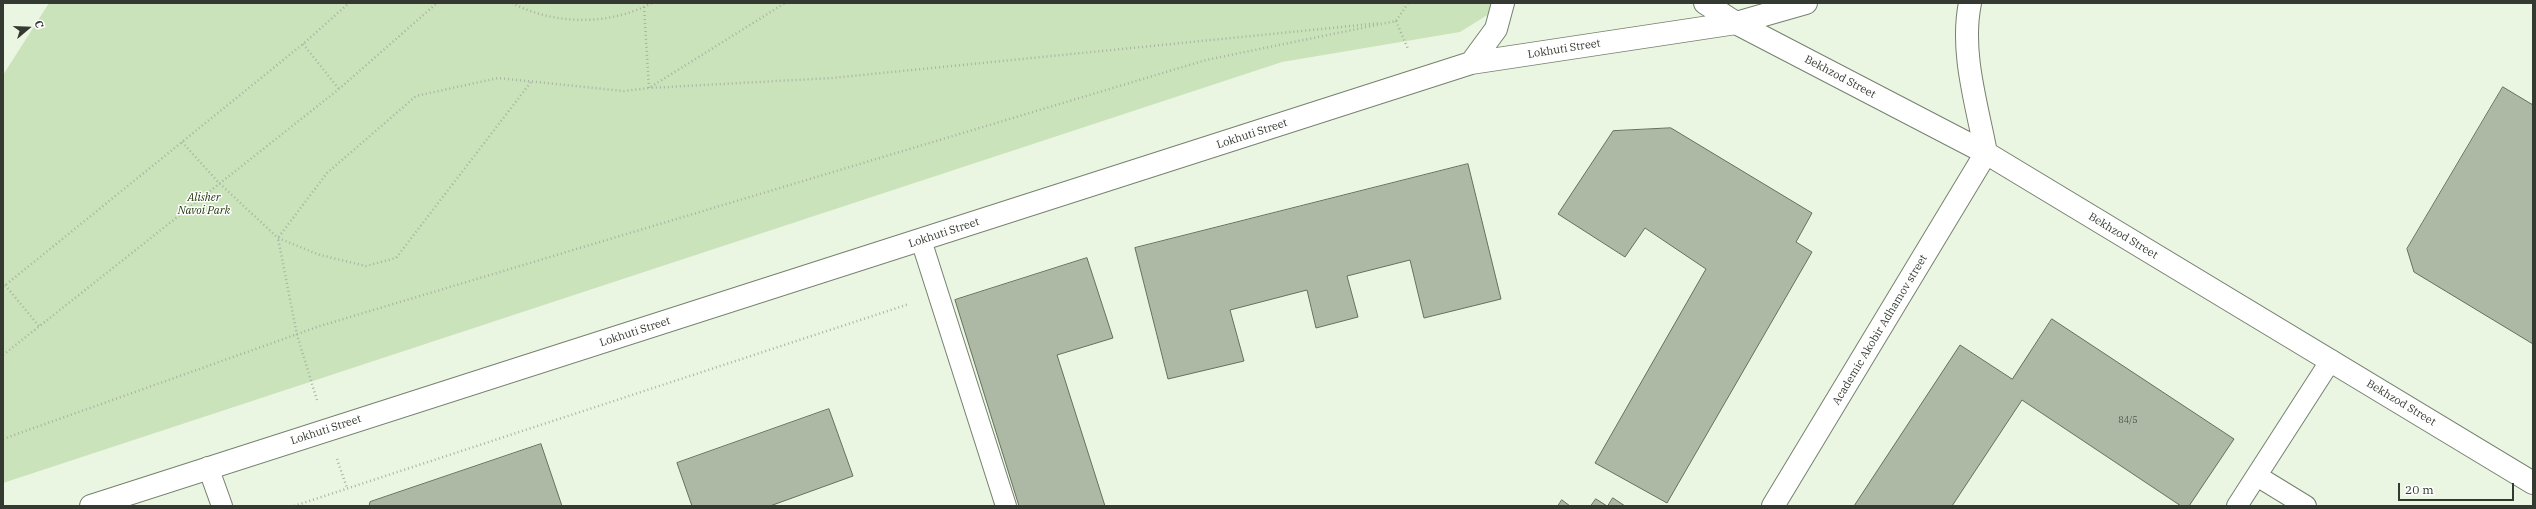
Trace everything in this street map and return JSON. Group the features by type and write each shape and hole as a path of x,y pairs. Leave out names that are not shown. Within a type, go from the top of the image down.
{"street":[{"path":"1471,63 1496,29 1503,3"},
{"name":"Bekhzod Street","path":"1705,3 1736,23 1986,153 2533,483"},
{"name":"Lokhuti Street","path":"91,506 208,467 1471,63 1736,23 1806,3"},
{"path":"1970,3 1967,31 1971,72 1986,153"},
{"name":"Academic Akobir Adhamov street","path":"1773,506 1986,153"}],"lane":[{"path":"921,240 1006,506"},
{"path":"2238,506 2330,360"},
{"path":"208,467 222,506"},
{"path":"2257,476 2306,506"}],"path":[{"path":"39,326 4,286 303,44 349,3"},
{"path":"3,355 339,89 437,3"},
{"path":"512,3 552,17 583,20 614,16 652,3"},
{"path":"649,88 785,3"},
{"path":"3,439 297,335 1206,60 1396,21 1408,3"},
{"path":"644,7 649,88"},
{"path":"347,488 326,430 297,335 278,238 327,173 416,96 498,78 624,91 649,88 832,78 1396,21"},
{"path":"1396,21 1420,79"},
{"path":"303,44 339,89"},
{"path":"182,142 219,184 278,238 320,255 366,266 396,258 532,81"},
{"path":"294,506 938,294"}],"green space":[{"name":"Alisher Navoi Park","path":"49,3 1491,3 1489,14 1460,32 1282,62 3,483 3,75"}],"building":[{"path":"2503,87 2533,105 2533,344 2414,272 2407,249"},
{"path":"1671,128 1812,213 1796,242 1812,252 1667,503 1595,463 1706,269 1645,228 1625,257 1558,214 1613,131"},
{"path":"1468,164 1501,299 1424,318 1410,260 1347,276 1358,317 1316,328 1307,290 1230,310 1244,361 1168,379 1135,248"},
{"path":"1087,258 1113,338 1057,355 1105,506 1019,506 955,300"},
{"path":"2052,319 2234,439 2189,506 2181,506 2022,400 1952,506 1854,506 1960,345 2012,379"},
{"path":"829,409 853,476 770,506 692,506 677,463"},
{"path":"541,444 562,506 369,506 370,502"},
{"path":"1613,498 1625,506 1608,506"},
{"path":"1596,499 1607,506 1591,506"},
{"path":"1562,500 1570,506 1558,506"}]}
